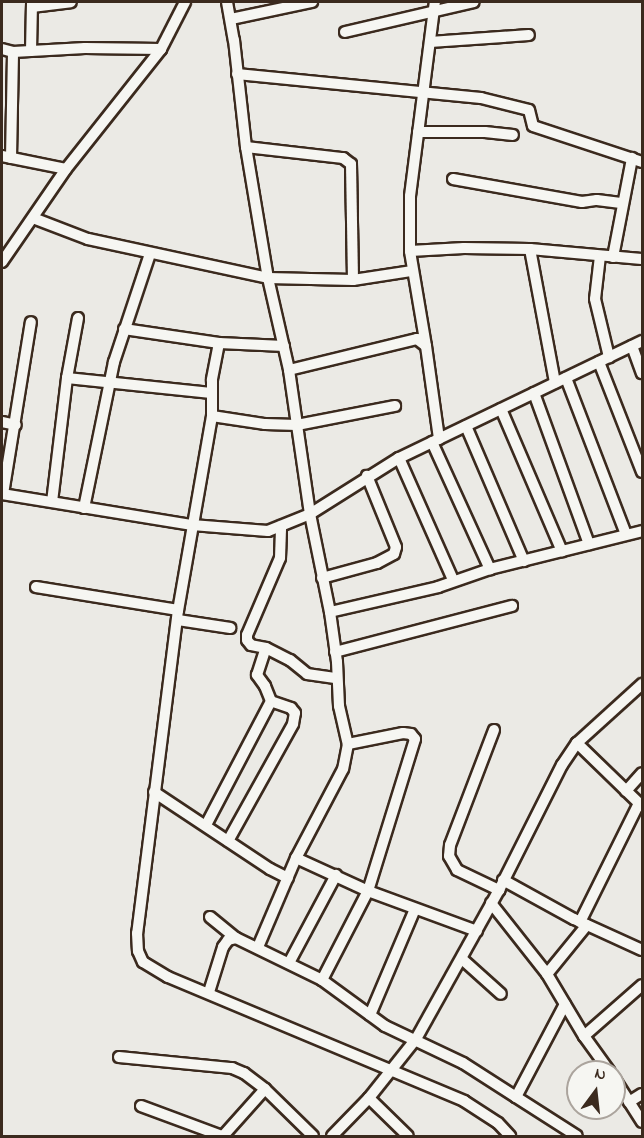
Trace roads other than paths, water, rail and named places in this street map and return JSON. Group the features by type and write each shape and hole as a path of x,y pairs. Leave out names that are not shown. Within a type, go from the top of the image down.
{"street":[{"path":"31,51 32,4 70,2"},
{"path":"2,262 66,169 161,49 185,2"},
{"path":"227,2 246,147 268,278 289,370 310,514 330,612 339,706 348,744 343,769 296,858 258,947"},
{"path":"231,19 312,2"},
{"path":"345,32 435,6 474,2"},
{"path":"435,6 422,91 410,196 410,251 426,346 436,441 490,569"},
{"path":"430,42 529,35"},
{"path":"66,169 6,157 7,50 161,49"},
{"path":"237,74 481,98 529,110 533,126 637,160 623,203 613,257"},
{"path":"418,132 485,132 513,135"},
{"path":"246,147 343,158 351,164 353,280"},
{"path":"453,179 582,202 597,200 623,203"},
{"path":"33,218 88,239 268,278 353,280 412,270"},
{"path":"2,243 13,246"},
{"path":"410,251 464,248 530,249 642,258"},
{"path":"530,249 560,380 626,534"},
{"path":"84,508 109,382 124,329 150,254"},
{"path":"600,256 595,299 604,359 642,472"},
{"path":"51,502 67,378 78,318"},
{"path":"31,322 16,425 2,494 192,525 254,531 268,531 310,514 367,476 399,458 637,343 642,373"},
{"path":"124,329 219,343 284,346"},
{"path":"289,370 417,339 426,346"},
{"path":"219,343 211,393 212,416 178,615 154,792 137,933 138,951 143,962 168,977 304,1036 393,1069 464,1101 498,1122 510,1137"},
{"path":"67,378 211,393"},
{"path":"534,393 589,544"},
{"path":"212,416 265,424 297,425 395,406"},
{"path":"501,409 561,551"},
{"path":"2,422 16,425"},
{"path":"465,426 524,561"},
{"path":"399,458 453,580"},
{"path":"322,578 377,563 393,554 396,547 367,476"},
{"path":"281,526 280,558 247,635 247,640 251,645 266,648 290,660 307,674 337,678"},
{"path":"330,612 438,587 490,569 642,531"},
{"path":"36,587 178,615 230,628"},
{"path":"335,652 512,606"},
{"path":"228,841 293,724 295,712 291,708 271,701 265,686 257,675 266,648"},
{"path":"332,1137 369,1098 416,1040 477,931 562,765 577,743 642,684"},
{"path":"206,825 271,701"},
{"path":"494,730 450,845 449,856 457,870 501,885 642,950"},
{"path":"322,980 368,891 415,739 411,734 403,733 348,744"},
{"path":"547,974 584,923 641,805 577,743"},
{"path":"626,791 642,773"},
{"path":"154,792 270,869 288,878"},
{"path":"296,858 368,891 477,931"},
{"path":"289,963 336,875"},
{"path":"491,903 547,974 584,1036 601,1060"},
{"path":"370,1015 416,909"},
{"path":"210,917 236,938 322,980 385,1026 463,1063 577,1137"},
{"path":"208,993 223,947 228,940 236,938"},
{"path":"462,959 501,994"},
{"path":"584,1036 642,985"},
{"path":"516,1097 565,1004"},
{"path":"119,1057 232,1068 244,1073 265,1089 313,1137"},
{"path":"141,1106 222,1137 265,1089"},
{"path":"629,1102 642,1094"},
{"path":"626,1097 642,1122"},
{"path":"369,1098 408,1137"}]}
